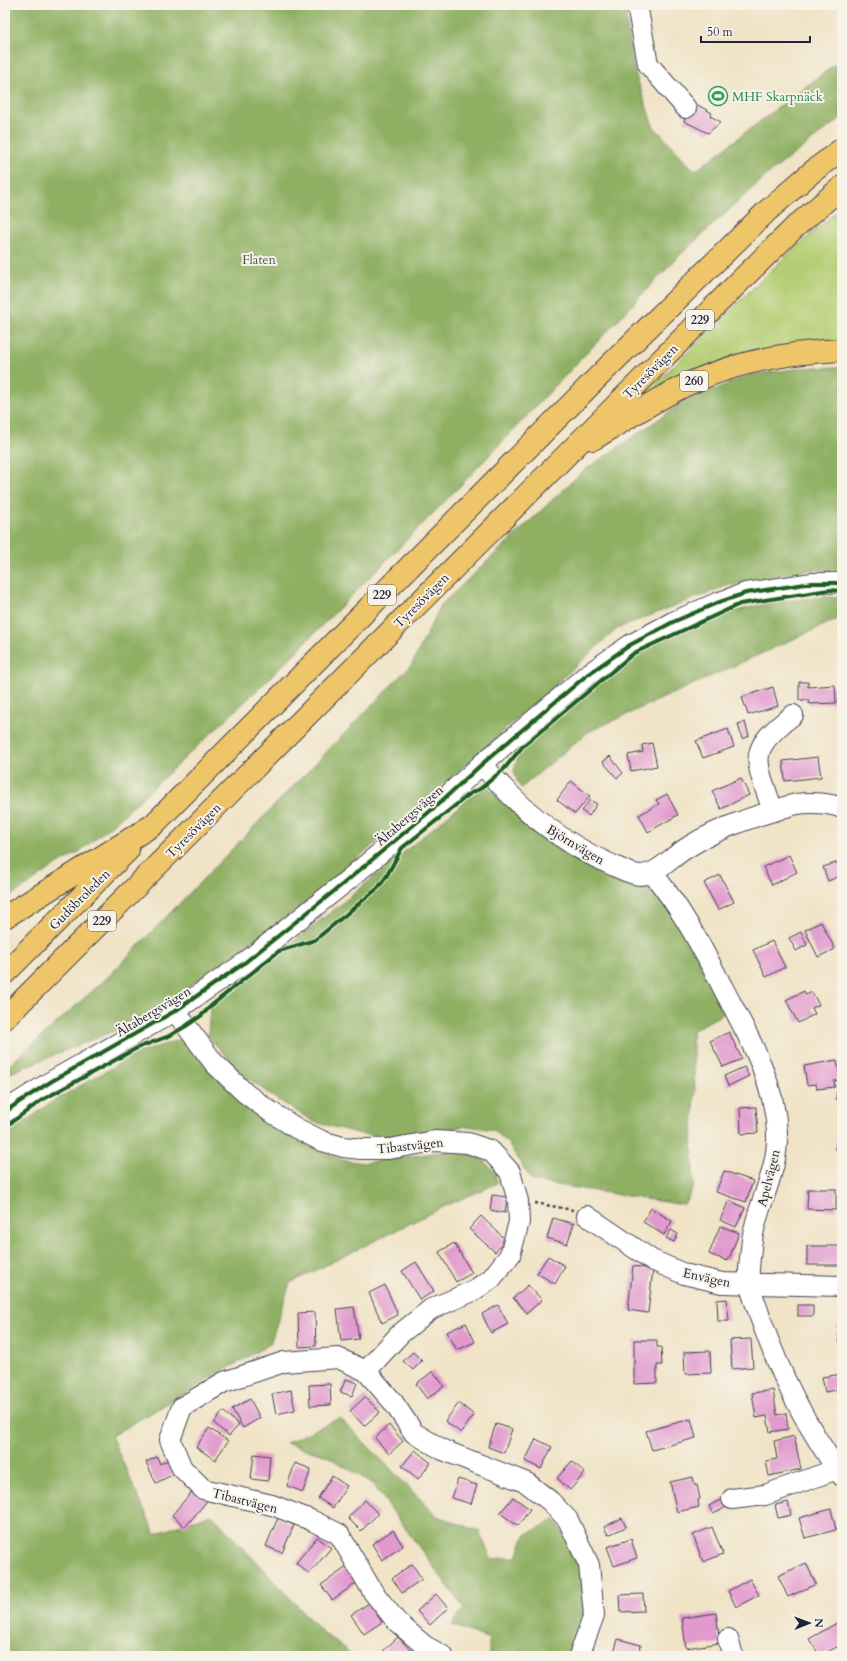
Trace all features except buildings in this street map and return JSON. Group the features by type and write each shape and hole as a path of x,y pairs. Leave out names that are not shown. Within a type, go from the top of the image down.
{"highway":[{"name":"229","path":"5,917 153,825 644,332 767,211 812,172 842,149"},
{"name":"Tyresövägen","path":"5,1018 738,283 795,227 842,187"},
{"name":"260","path":"563,457 659,400 696,380 752,362 794,354 842,350"},
{"name":"Gudöbroleden","path":"5,973 153,825"}],"street":[{"path":"637,5 648,64 686,108"},
{"name":"Ältabergsvägen","path":"5,1112 52,1081 175,1011 243,964 344,884 587,675 630,645 673,622 717,603 746,593 812,583 842,583"},
{"path":"774,811 759,766 759,754 764,742 775,729 794,715"},
{"name":"Björnvägen","path":"482,764 493,777 541,823 586,854 623,870 640,875 652,873"},
{"path":"652,873 684,850 754,816 797,804 837,806 842,808"},
{"name":"Apelvägen","path":"652,873 668,892 697,939 750,1040 767,1079 776,1108 778,1135 774,1163 757,1219 751,1248 749,1284 768,1340 794,1398 840,1473 765,1494 732,1499"},
{"name":"Tibastvägen","path":"175,1011 214,1063 240,1088 268,1110 296,1128 322,1141 343,1147 361,1149 389,1149 435,1141 468,1142 491,1152 510,1172 518,1201 519,1222 510,1255 491,1279 473,1291 431,1308 400,1334 366,1371"},
{"name":"Envägen","path":"587,1216 652,1260 684,1274 722,1283 842,1286"},
{"name":"Tibastvägen","path":"443,1656 425,1646 397,1622 373,1592 340,1534 311,1520 272,1505 203,1489 182,1468 170,1440 182,1407 224,1382 284,1362 338,1358 366,1371 393,1402 414,1433 443,1450 527,1483 550,1501 568,1520 589,1566 594,1615 579,1656"}],"path":[{"path":"518,1201 573,1210 587,1216"}],"green space":[{"name":"Flaten","path":"5,5 624,5 634,70 653,126 695,171 842,59 842,117 767,175 679,256 459,487 268,680 128,811 79,852 5,899"},
{"path":"842,207 842,342 632,407 786,256"},
{"path":"842,367 842,570 807,570 726,586 618,628 460,770 307,902 143,1019 5,1075 5,1069 107,978 412,664 441,605 582,472 685,401 750,375 802,368"},
{"path":"825,597 842,598 842,617 588,732 521,788 514,771 521,746 582,691 617,666 666,637 724,614 772,602"},
{"path":"485,785 554,842 621,878 645,886 660,895 676,915 726,1012 692,1031 695,1091 692,1147 694,1185 684,1205 532,1181 508,1143 494,1130 468,1126 392,1137 362,1134 314,1122 272,1096 241,1073 208,1036 210,1005 339,906"},
{"path":"184,1038 243,1105 286,1135 342,1160 363,1163 456,1150 480,1157 494,1171 498,1183 441,1208 290,1283 270,1344 111,1436 155,1534 211,1514 321,1631 354,1656 5,1656 5,1136 52,1102 138,1053"},
{"path":"340,1418 437,1516 479,1531 491,1559 517,1557 525,1535 555,1520 582,1567 585,1613 571,1653 565,1656 489,1656 489,1639 452,1625 464,1608 372,1483 327,1456 286,1443"}],"cycle path":[{"path":"5,1112 52,1081 175,1011 243,964 343,884 435,807 482,764 587,675 630,645 673,622 717,603 746,593 812,583 842,583"},
{"path":"5,1127 42,1100 137,1048 169,1036 186,1026 202,1015 212,1005 279,951 315,940 378,888 386,877 402,848 471,793 480,789 504,769 523,746 634,653 740,604 829,590 842,591"}],"place":[{"name":"MHF Skarpnäck","path":"718,96"}]}
